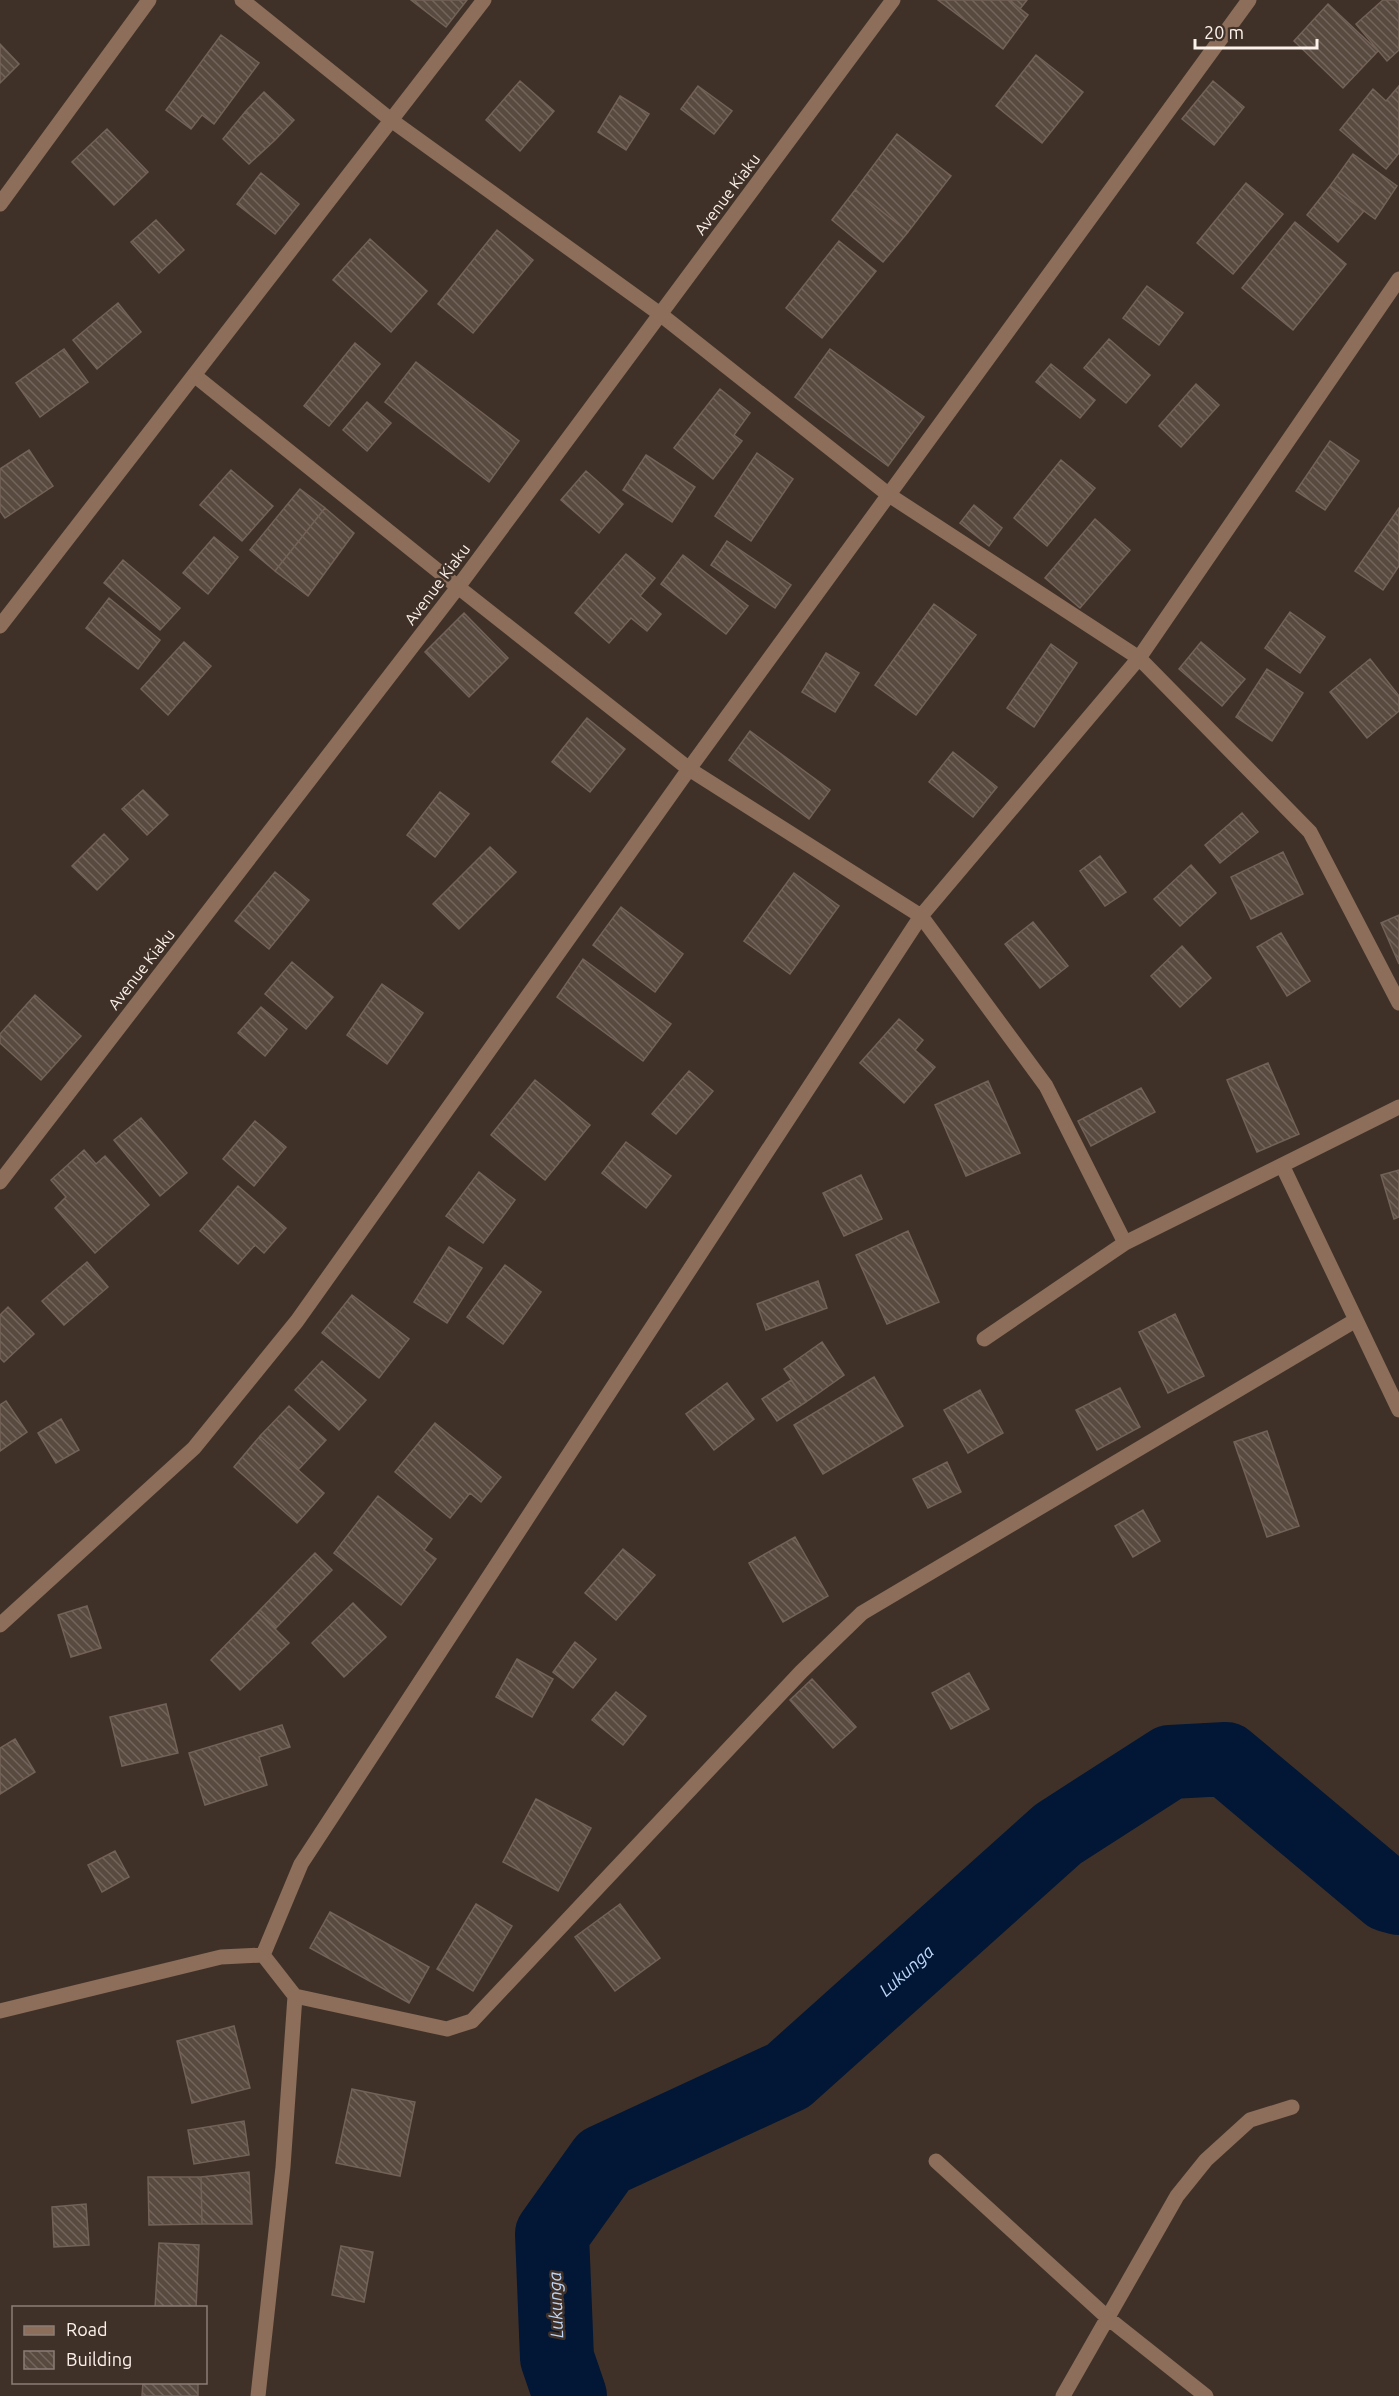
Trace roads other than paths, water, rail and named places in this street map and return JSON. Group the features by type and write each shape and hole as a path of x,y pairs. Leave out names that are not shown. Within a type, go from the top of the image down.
{"street":[{"path":"0,204 149,0"},
{"path":"242,0 391,120 660,314 889,495 1139,658 1310,832 1399,1003"},
{"path":"0,626 484,0"},
{"name":"Avenue Kiaku","path":"0,1182 458,587 894,0"},
{"path":"0,1625 194,1448 290,1330 689,769 1249,0"},
{"path":"263,1955 301,1864 921,916 1139,658 1399,279"},
{"path":"194,375 689,769 921,916 1046,1086 1125,1243"},
{"path":"984,1339 1125,1243 1399,1107"},
{"path":"1282,1165 1399,1410"},
{"path":"263,1955 295,1996 447,2029 472,2020 801,1672 862,1613 1356,1320"},
{"path":"0,2011 221,1957 263,1955"},
{"path":"258,2396 283,2167 295,1996"},
{"path":"1063,2396 1109,2319 1177,2196 1206,2160 1250,2120 1293,2107"},
{"path":"936,2161 1109,2319 1206,2396"}],"waterway":[{"name":"Lukunga","path":"570,2396 557,2358 552,2234 604,2161 788,2076 1058,1834 1170,1762 1226,1759 1388,1895 1399,1898"}]}
